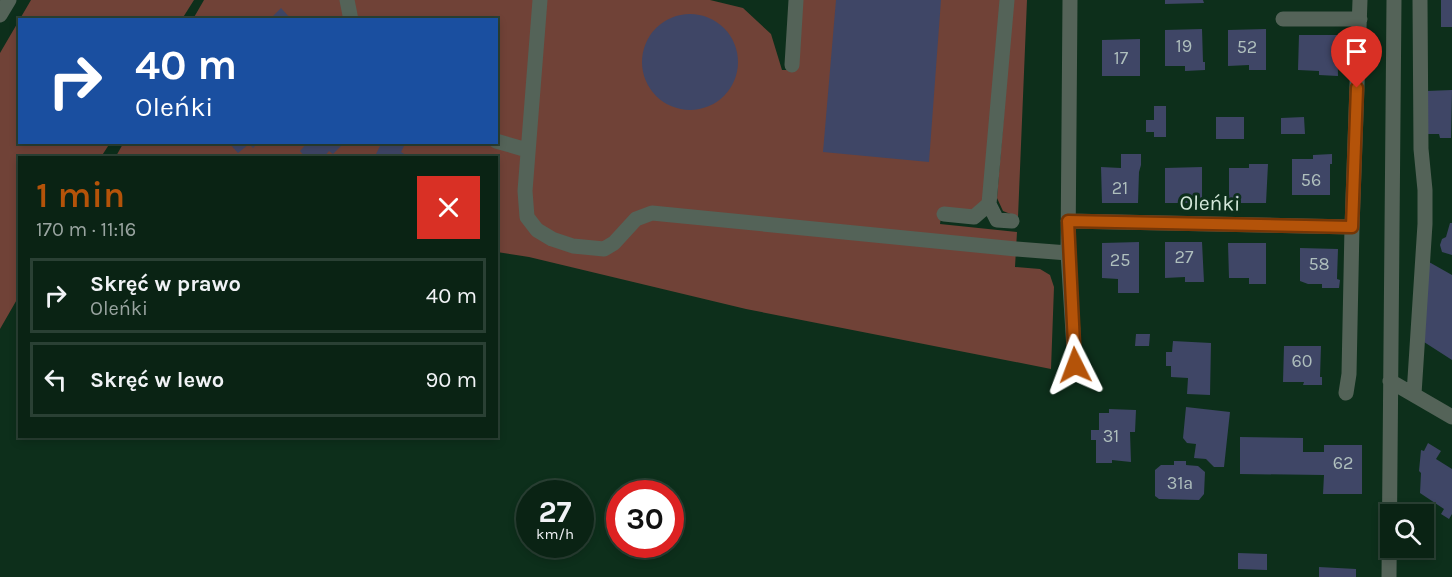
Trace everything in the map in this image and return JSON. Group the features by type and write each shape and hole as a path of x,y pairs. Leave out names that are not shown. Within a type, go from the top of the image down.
{"street":[{"path":"0,15 9,0"},
{"path":"347,0 351,18"},
{"path":"540,0 525,191 527,217 537,230 552,239 573,246 604,249 614,243 636,219 652,213 1068,253"},
{"path":"792,65 796,0"},
{"path":"1007,0 989,204 997,220 1012,221"},
{"path":"1070,0 1068,253 1075,365"},
{"path":"1346,393 1349,374 1360,0"},
{"path":"1389,577 1394,0"},
{"path":"1413,394 1426,216 1421,149 1420,0"},
{"path":"1283,19 1360,19"},
{"path":"498,142 527,150"},
{"path":"944,214 974,217 989,204"},
{"name":"Oleńki","path":"1068,221 1352,227"},
{"path":"1390,381 1452,417"}],"shaded area":[{"path":"31,0 194,0 183,18 20,18"},
{"path":"204,0 710,0 743,8 771,34 782,70 794,70 800,0 1002,0 985,198 973,210 942,210 940,224 1017,232 1015,267 1040,269 1050,275 1054,287 1051,369 746,309 529,257 498,252 498,156 116,156 123,144 498,144 498,18 194,18"},
{"path":"1013,0 1027,0 1018,217 1003,211 997,198"},
{"path":"18,22 18,144 109,144 102,156 18,156 18,298 0,329 0,53"}],"building":[{"path":"836,0 941,0 929,162 823,152"},
{"path":"1165,0 1203,0 1204,3 1165,4"},
{"path":"1441,0 1452,0 1452,27 1441,27"},
{"path":"281,8 290,18 271,18"},
{"path":"690,14 708,18 724,28 734,44 738,62 734,80 724,96 708,106 690,110 672,106 656,96 646,80 642,62 646,44 656,28 672,18"},
{"path":"1202,29 1205,70 1185,71 1185,66 1165,66 1165,30"},
{"path":"1266,29 1266,70 1249,70 1249,65 1228,66 1228,30"},
{"path":"1299,35 1337,35 1338,76 1319,75 1319,71 1298,70"},
{"path":"1140,39 1140,76 1102,76 1102,40"},
{"path":"1452,90 1451,138 1440,138 1439,134 1426,134 1426,91"},
{"path":"1154,106 1166,106 1166,137 1154,137 1154,132 1146,132 1146,120 1154,120"},
{"path":"1216,117 1244,117 1244,139 1216,139"},
{"path":"1304,117 1305,134 1281,134 1281,118"},
{"path":"230,144 249,144 238,153"},
{"path":"306,144 339,144 341,146 333,154 329,151 325,156 304,156 300,151"},
{"path":"381,144 405,144 401,152 406,156 375,156"},
{"path":"1121,154 1141,154 1138,203 1102,203 1101,167 1121,168"},
{"path":"1332,154 1330,195 1292,195 1292,159 1313,159 1313,155"},
{"path":"1249,164 1268,164 1266,203 1229,203 1229,168 1249,168"},
{"path":"1202,167 1202,203 1165,203 1165,168"},
{"path":"1450,223 1452,223 1452,255 1442,252 1440,245 1442,239 1446,237"},
{"path":"1139,242 1139,293 1118,293 1118,279 1102,278 1102,243"},
{"path":"1165,242 1202,242 1204,282 1185,282 1185,277 1165,278"},
{"path":"1228,243 1266,243 1266,284 1249,284 1249,278 1229,278"},
{"path":"1300,248 1338,249 1339,288 1322,288 1322,284 1308,284 1300,281"},
{"path":"1429,262 1452,275 1452,360 1424,342"},
{"path":"1136,334 1150,334 1149,346 1135,346"},
{"path":"1173,341 1211,343 1210,395 1187,394 1188,378 1171,377 1171,366 1166,366 1166,352 1172,352"},
{"path":"1284,346 1321,346 1322,385 1283,382"},
{"path":"1186,407 1230,412 1224,467 1214,467 1206,459 1194,458 1196,444 1187,443 1183,438"},
{"path":"1109,409 1136,410 1135,432 1130,432 1131,462 1112,460 1112,463 1096,463 1096,440 1091,440 1091,430 1099,430 1099,413 1109,413"},
{"path":"1240,437 1303,438 1303,452 1324,452 1324,445 1362,445 1362,494 1323,494 1324,475 1240,474"},
{"path":"1428,443 1441,451 1436,459 1452,469 1452,514 1449,519 1441,514 1444,509 1420,493 1421,450 1424,451"},
{"path":"1174,461 1186,461 1186,465 1198,466 1205,472 1204,494 1199,500 1159,499 1155,496 1155,470 1161,465 1174,465"},
{"path":"1238,553 1267,554 1267,570 1238,569"},
{"path":"1319,567 1356,569 1356,577 1319,577"}],"route":[{"path":"1075,365 1068,221 1352,227 1357,88"}]}
